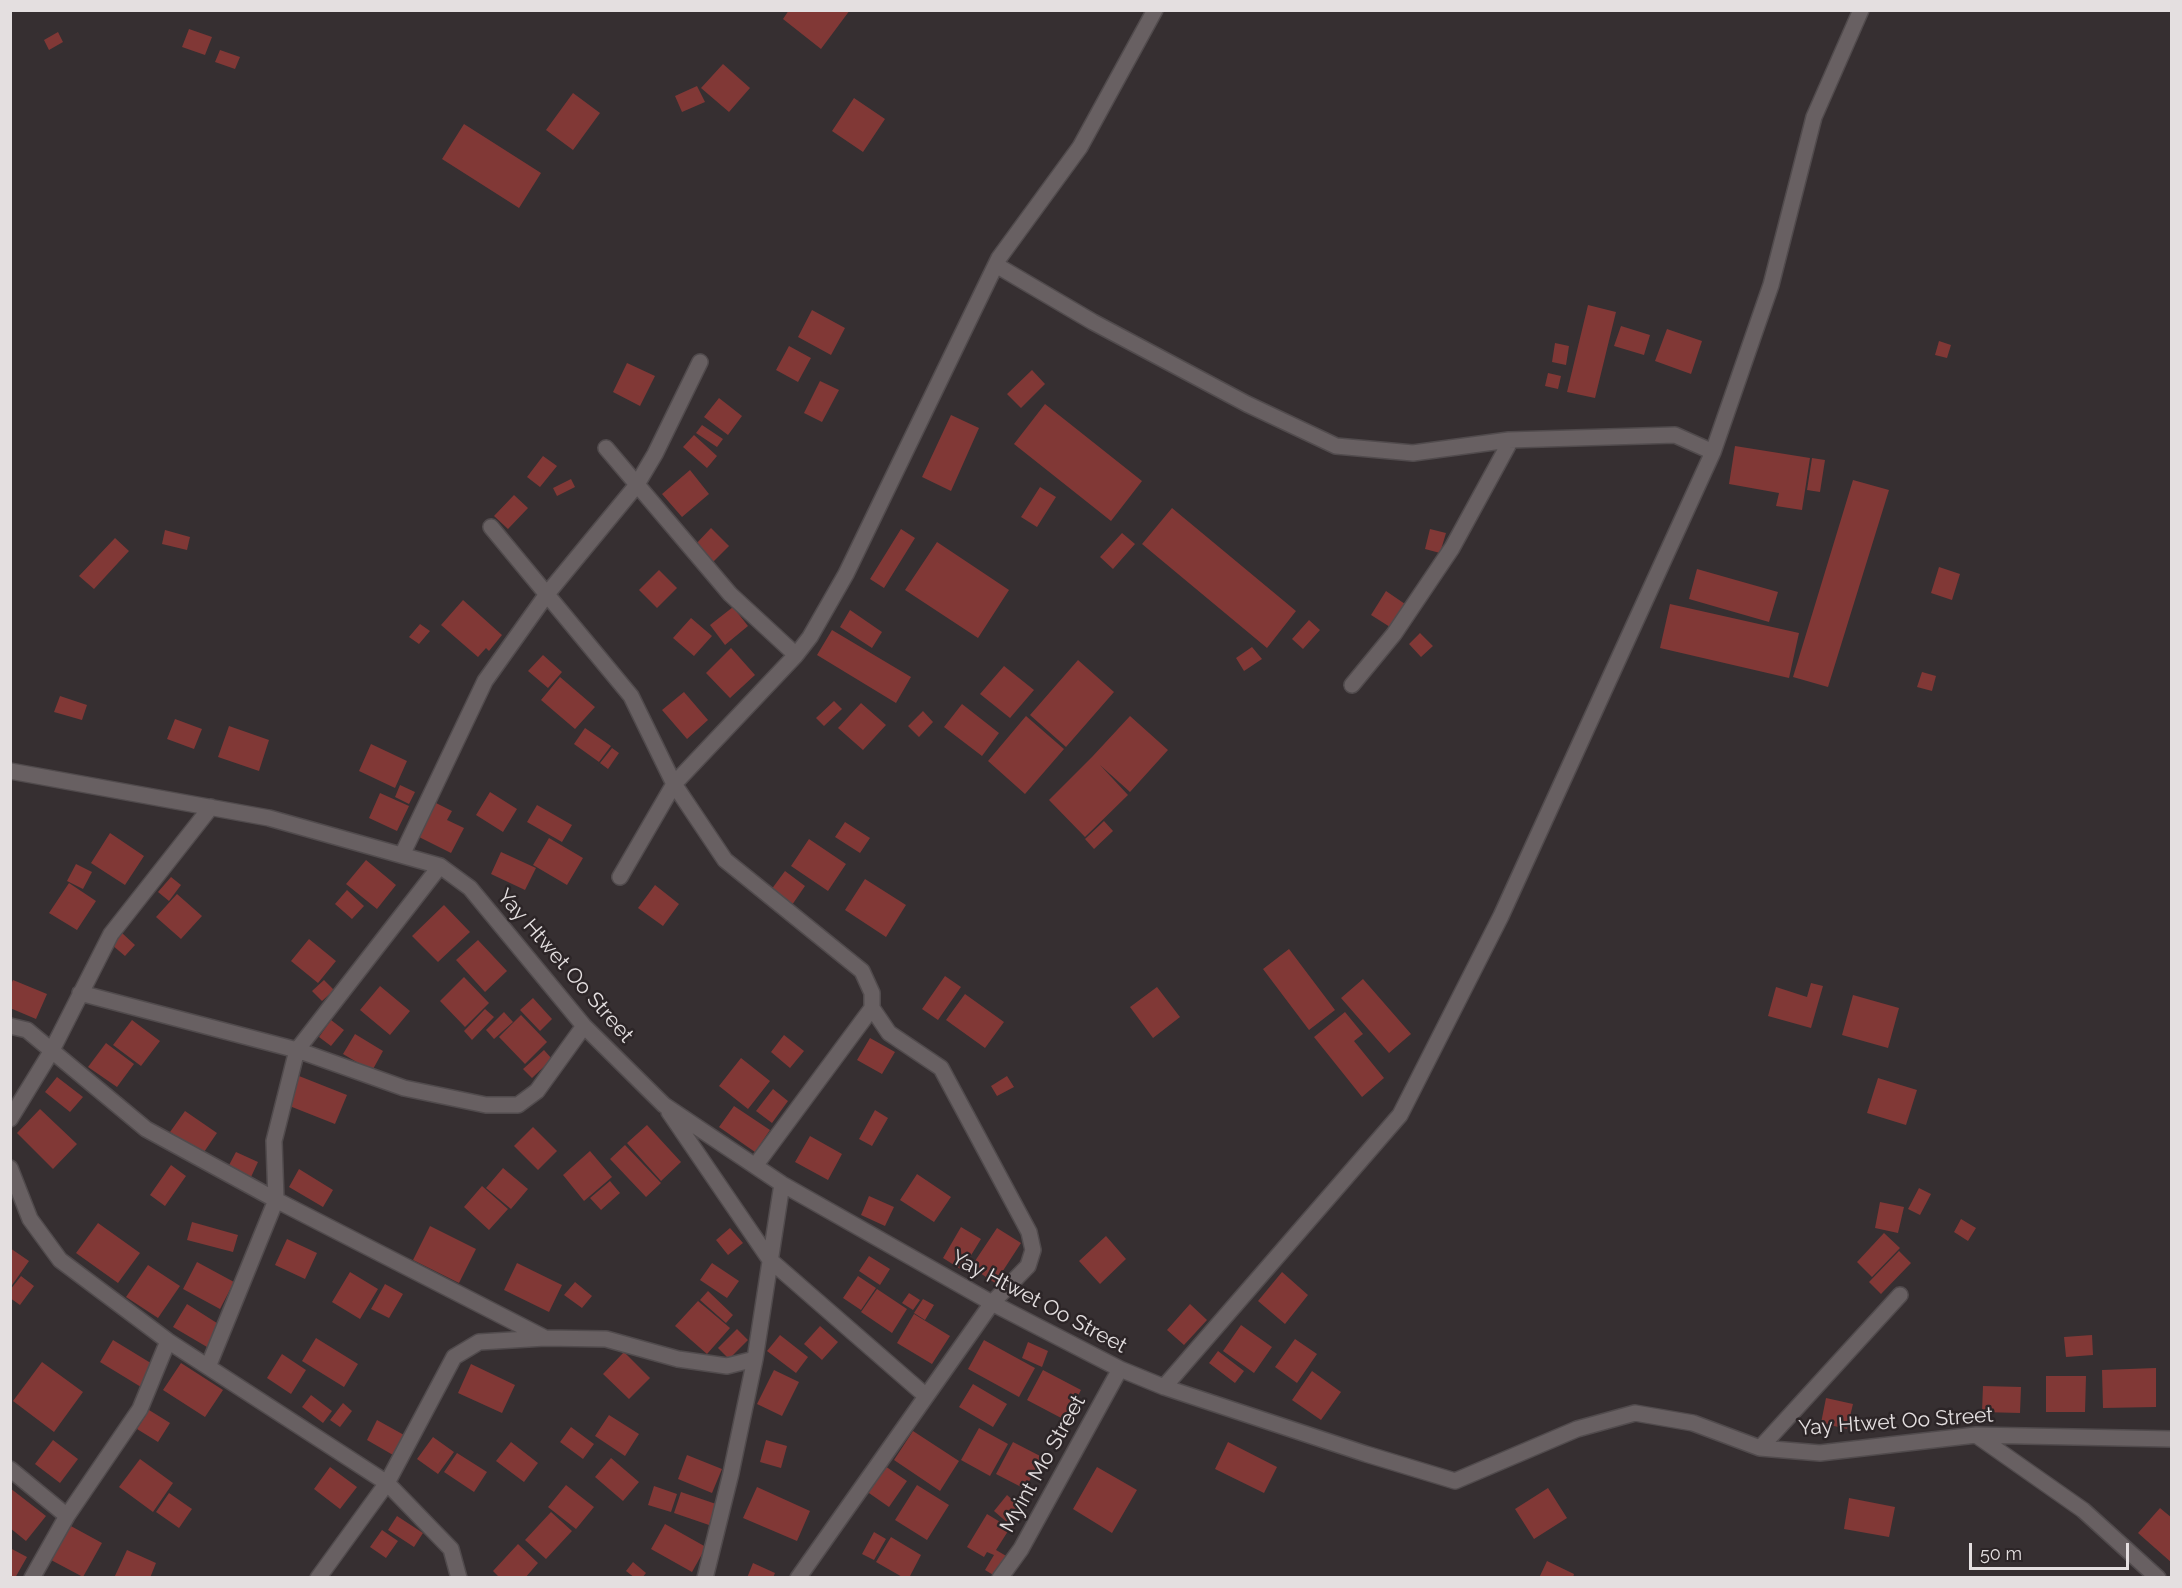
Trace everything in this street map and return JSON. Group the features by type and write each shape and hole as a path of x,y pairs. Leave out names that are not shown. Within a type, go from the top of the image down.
{"street":[{"path":"620,877 674,784 796,656 810,637 846,574 996,264 1080,147 1155,10"},
{"path":"1164,1388 1400,1115 1501,916 1713,452 1771,285 1814,117 1861,10"},
{"path":"996,264 1104,327 1247,404 1336,446 1413,453 1510,440 1675,435 1713,452"},
{"path":"402,855 485,681 547,594 636,486 655,454 700,362"},
{"path":"1352,685 1394,634 1452,548 1510,440"},
{"path":"606,448 730,594 796,656"},
{"path":"491,527 631,696 674,784 724,860 862,971 872,993 872,1008 889,1033 941,1068 1029,1232 1033,1250 1028,1266 992,1303 798,1578"},
{"name":"Yay Htwet Oo Street","path":"10,771 269,818 440,866 470,888 584,1026 664,1105 782,1184 992,1303 1120,1369 1164,1388 1355,1451 1455,1481 1577,1428 1635,1413 1693,1423 1760,1448 1820,1453 1976,1436 2172,1439"},
{"path":"10,1119 51,1052 111,934 211,807"},
{"path":"208,1367 276,1200 274,1141 297,1050 440,866"},
{"path":"80,993 297,1050 404,1088 486,1104 518,1105 537,1091 584,1026"},
{"path":"755,1166 872,1008"},
{"path":"10,1026 27,1030 146,1129 276,1200 545,1338"},
{"path":"664,1105 770,1260 926,1396"},
{"path":"10,1168 30,1219 60,1260 168,1341 387,1483 451,1549 459,1578"},
{"path":"705,1578 731,1473 755,1359 782,1184"},
{"path":"1760,1448 1900,1295"},
{"path":"318,1578 387,1483 454,1357 479,1342 545,1338 606,1339 678,1359 727,1366 755,1359"},
{"path":"32,1578 67,1516 140,1409 168,1341"},
{"name":"Myint Mo Street","path":"1000,1578 1021,1549 1120,1369"},
{"path":"1976,1436 2083,1510 2158,1578"},
{"path":"10,1469 67,1516"}],"building":[{"path":"789,10 850,10 821,49 783,19"},
{"path":"189,29 212,37 205,55 182,47"},
{"path":"58,32 63,42 49,50 44,40"},
{"path":"220,50 240,57 235,69 215,62"},
{"path":"723,64 750,88 729,112 701,88"},
{"path":"697,86 705,102 682,112 675,96"},
{"path":"573,93 600,113 573,150 546,130"},
{"path":"854,98 885,119 863,152 832,131"},
{"path":"464,124 541,173 519,208 442,159"},
{"path":"1588,305 1616,312 1595,398 1567,392"},
{"path":"812,310 845,328 831,355 798,337"},
{"path":"1621,326 1650,335 1644,355 1614,346"},
{"path":"1667,329 1702,341 1691,374 1655,361"},
{"path":"1939,341 1951,345 1947,358 1935,355"},
{"path":"1555,343 1569,346 1566,365 1552,362"},
{"path":"789,346 811,358 798,382 776,370"},
{"path":"627,363 655,376 640,406 613,392"},
{"path":"1032,370 1045,384 1021,408 1007,394"},
{"path":"1548,373 1561,376 1558,389 1545,386"},
{"path":"820,381 839,390 822,422 804,413"},
{"path":"719,398 742,416 728,435 704,417"},
{"path":"1045,404 1142,481 1111,521 1014,444"},
{"path":"951,415 979,428 951,491 922,477"},
{"path":"702,425 723,439 717,447 696,433"},
{"path":"694,435 717,456 707,468 683,447"},
{"path":"1735,446 1810,458 1802,510 1776,506 1779,493 1729,484"},
{"path":"543,456 557,466 540,487 527,477"},
{"path":"1812,458 1825,460 1820,492 1807,490"},
{"path":"690,470 709,494 682,517 662,494"},
{"path":"571,479 575,487 557,496 553,488"},
{"path":"1853,480 1889,490 1828,687 1793,677"},
{"path":"1040,487 1056,497 1037,527 1021,517"},
{"path":"514,495 528,508 508,529 494,516"},
{"path":"1172,508 1296,611 1267,648 1142,544"},
{"path":"711,528 729,546 713,562 695,545"},
{"path":"901,529 915,538 884,588 870,579"},
{"path":"1430,529 1446,533 1440,553 1425,549"},
{"path":"165,530 190,537 187,550 162,544"},
{"path":"1122,533 1135,544 1113,569 1100,557"},
{"path":"115,538 129,551 94,589 79,576"},
{"path":"937,542 1009,590 978,638 905,590"},
{"path":"1939,567 1960,574 1952,600 1931,593"},
{"path":"1697,569 1778,592 1769,622 1689,599"},
{"path":"659,570 677,588 657,608 639,590"},
{"path":"1386,591 1405,604 1390,627 1371,615"},
{"path":"463,600 502,635 489,651 486,648 478,657 441,625"},
{"path":"1670,604 1799,633 1789,678 1660,648"},
{"path":"733,607 748,626 725,645 710,625"},
{"path":"850,610 882,632 872,648 840,627"},
{"path":"691,618 712,636 694,656 673,638"},
{"path":"1309,620 1320,630 1303,649 1292,639"},
{"path":"420,624 430,631 419,644 409,637"},
{"path":"832,630 911,677 896,703 817,655"},
{"path":"1420,633 1433,646 1421,657 1409,644"},
{"path":"1252,647 1262,659 1244,671 1236,658"},
{"path":"731,648 755,675 730,698 706,673"},
{"path":"543,655 562,672 548,688 528,671"},
{"path":"1078,660 1114,692 1066,747 1030,715"},
{"path":"1004,666 1034,690 1010,718 980,694"},
{"path":"1922,672 1936,676 1932,691 1917,687"},
{"path":"560,677 595,707 575,729 541,700"},
{"path":"684,692 708,720 687,739 662,710"},
{"path":"60,696 87,705 82,720 54,712"},
{"path":"834,701 842,709 824,726 816,718"},
{"path":"861,703 886,725 863,750 838,728"},
{"path":"962,704 999,733 982,756 944,727"},
{"path":"923,711 933,722 919,737 908,726"},
{"path":"1026,716 1064,749 1025,794 988,761"},
{"path":"1130,716 1168,750 1130,792 1100,765 1128,795 1085,837 1049,800"},
{"path":"175,719 202,729 194,749 167,739"},
{"path":"229,726 269,740 259,771 218,757"},
{"path":"585,728 611,746 599,762 574,744"},
{"path":"371,744 407,761 395,788 359,771"},
{"path":"612,748 619,753 608,769 600,763"},
{"path":"400,785 415,792 409,804 395,797"},
{"path":"490,792 517,809 503,832 476,815"},
{"path":"380,793 409,806 397,831 369,818"},
{"path":"432,801 452,811 447,820 464,828 451,853 415,835"},
{"path":"537,805 572,825 562,842 527,822"},
{"path":"1104,821 1113,831 1094,849 1085,839"},
{"path":"845,822 870,838 860,853 835,837"},
{"path":"110,833 144,856 125,885 91,863"},
{"path":"549,838 583,858 567,885 533,865"},
{"path":"809,839 846,864 828,891 791,866"},
{"path":"501,852 536,868 525,890 491,874"},
{"path":"366,860 396,885 377,909 346,884"},
{"path":"76,864 92,872 83,889 67,881"},
{"path":"785,871 805,886 792,905 771,890"},
{"path":"171,877 181,885 169,901 158,892"},
{"path":"865,879 906,905 886,937 845,910"},
{"path":"69,883 96,901 77,930 49,913"},
{"path":"655,885 679,904 663,926 638,908"},
{"path":"347,890 364,906 352,919 335,904"},
{"path":"177,894 202,916 181,939 156,917"},
{"path":"444,905 470,932 438,962 412,936"},
{"path":"122,933 135,945 125,956 112,945"},
{"path":"309,939 336,961 318,983 291,961"},
{"path":"478,940 507,971 485,992 456,960"},
{"path":"1289,949 1335,1010 1309,1030 1263,969"},
{"path":"945,976 961,987 938,1020 922,1009"},
{"path":"464,977 489,1003 465,1027 440,1001"},
{"path":"1363,979 1411,1034 1389,1053 1341,998"},
{"path":"13,980 47,994 36,1019 10,1008 10,986"},
{"path":"324,980 334,990 322,1001 312,991"},
{"path":"1811,983 1823,986 1811,1028 1768,1016 1776,987 1807,997"},
{"path":"380,986 410,1011 390,1035 360,1010"},
{"path":"1157,987 1180,1017 1153,1038 1130,1007"},
{"path":"965,994 1004,1022 985,1048 946,1020"},
{"path":"1853,995 1899,1008 1888,1048 1842,1035"},
{"path":"533,998 552,1019 540,1031 520,1010"},
{"path":"485,1009 494,1017 472,1040 464,1031"},
{"path":"504,1012 513,1022 494,1039 486,1030"},
{"path":"1345,1012 1363,1034 1354,1041 1384,1078 1362,1097 1314,1037"},
{"path":"521,1015 547,1042 525,1064 499,1037"},
{"path":"132,1020 160,1041 141,1066 113,1045"},
{"path":"331,1020 344,1030 331,1046 319,1037"},
{"path":"355,1034 383,1051 372,1071 343,1054"},
{"path":"784,1035 804,1051 790,1068 771,1052"},
{"path":"870,1038 895,1052 882,1074 857,1060"},
{"path":"106,1043 134,1064 117,1087 88,1067"},
{"path":"544,1050 552,1059 532,1078 523,1069"},
{"path":"741,1058 770,1081 748,1109 719,1086"},
{"path":"299,1076 347,1095 335,1124 287,1105"},
{"path":"1007,1076 1014,1087 997,1096 991,1086"},
{"path":"57,1077 83,1097 70,1112 45,1092"},
{"path":"1878,1078 1917,1090 1906,1125 1867,1113"},
{"path":"773,1089 788,1101 772,1123 756,1111"},
{"path":"734,1106 770,1130 755,1152 719,1127"},
{"path":"40,1109 77,1144 53,1169 17,1133"},
{"path":"875,1110 888,1118 872,1146 859,1139"},
{"path":"185,1111 217,1133 202,1155 170,1132"},
{"path":"647,1125 681,1162 661,1181 627,1143"},
{"path":"533,1127 557,1151 538,1170 514,1146"},
{"path":"810,1136 842,1154 828,1180 795,1162"},
{"path":"625,1145 661,1183 646,1197 610,1159"},
{"path":"590,1151 612,1177 584,1201 563,1175"},
{"path":"236,1152 258,1162 251,1177 228,1167"},
{"path":"171,1165 186,1176 165,1206 150,1195"},
{"path":"503,1168 528,1189 511,1209 486,1188"},
{"path":"299,1169 333,1190 323,1207 289,1187"},
{"path":"917,1174 951,1197 934,1222 900,1200"},
{"path":"610,1181 620,1193 601,1210 590,1198"},
{"path":"482,1186 508,1209 489,1230 464,1207"},
{"path":"1919,1188 1931,1194 1920,1215 1908,1209"},
{"path":"869,1196 894,1207 885,1226 861,1215"},
{"path":"1880,1202 1904,1207 1898,1233 1875,1228"},
{"path":"1961,1219 1976,1228 1968,1241 1954,1232"},
{"path":"192,1222 238,1235 233,1252 187,1240"},
{"path":"98,1223 140,1253 118,1283 76,1253"},
{"path":"430,1226 476,1249 459,1283 413,1260"},
{"path":"961,1227 981,1239 962,1270 943,1258"},
{"path":"730,1228 743,1243 728,1255 716,1240"},
{"path":"997,1228 1021,1243 995,1283 971,1267"},
{"path":"1884,1233 1900,1248 1872,1277 1857,1262"},
{"path":"1106,1236 1126,1259 1100,1284 1079,1261"},
{"path":"287,1239 317,1253 305,1279 275,1265"},
{"path":"10,1248 29,1261 10,1288"},
{"path":"1899,1251 1911,1263 1881,1294 1869,1282"},
{"path":"869,1256 890,1269 880,1285 859,1271"},
{"path":"197,1262 234,1282 220,1309 183,1289"},
{"path":"517,1263 562,1285 549,1312 504,1290"},
{"path":"712,1263 739,1281 727,1298 700,1280"},
{"path":"148,1265 180,1286 158,1318 126,1297"},
{"path":"350,1272 378,1289 360,1319 332,1302"},
{"path":"1282,1272 1308,1295 1285,1324 1258,1301"},
{"path":"21,1276 34,1286 20,1305 10,1298 10,1290"},
{"path":"858,1276 876,1288 861,1310 843,1298"},
{"path":"575,1282 592,1296 582,1308 564,1295"},
{"path":"385,1284 403,1294 389,1318 371,1309"},
{"path":"877,1289 907,1309 892,1333 861,1312"},
{"path":"708,1291 733,1315 726,1323 700,1300"},
{"path":"909,1293 920,1300 913,1310 902,1303"},
{"path":"923,1299 934,1305 925,1320 914,1313"},
{"path":"698,1301 730,1328 707,1354 675,1326"},
{"path":"187,1304 220,1325 207,1347 173,1327"},
{"path":"1190,1304 1207,1320 1184,1345 1167,1330"},
{"path":"914,1314 950,1336 932,1364 897,1343"},
{"path":"1241,1325 1272,1347 1254,1373 1223,1351"},
{"path":"820,1326 838,1342 822,1360 804,1344"},
{"path":"737,1329 748,1340 729,1359 718,1348"},
{"path":"780,1335 808,1357 796,1373 767,1351"},
{"path":"2092,1335 2093,1355 2066,1357 2064,1337"},
{"path":"316,1338 358,1364 344,1387 302,1361"},
{"path":"1295,1339 1317,1354 1297,1383 1275,1367"},
{"path":"113,1340 154,1365 141,1387 100,1362"},
{"path":"984,1340 1035,1368 1019,1397 968,1369"},
{"path":"1028,1342 1048,1351 1042,1367 1022,1358"},
{"path":"1218,1351 1244,1371 1235,1383 1209,1363"},
{"path":"624,1352 650,1378 629,1399 603,1374"},
{"path":"282,1354 306,1370 291,1394 267,1378"},
{"path":"42,1362 83,1392 54,1432 13,1401"},
{"path":"181,1363 223,1390 205,1417 163,1390"},
{"path":"471,1364 515,1385 502,1413 458,1393"},
{"path":"2156,1368 2156,1407 2103,1408 2102,1370"},
{"path":"774,1370 799,1382 782,1416 757,1404"},
{"path":"1043,1370 1081,1390 1065,1420 1027,1400"},
{"path":"1312,1371 1341,1392 1321,1420 1292,1400"},
{"path":"2046,1376 2086,1376 2085,1412 2046,1412"},
{"path":"973,1384 1007,1404 993,1427 959,1407"},
{"path":"1983,1386 2021,1387 2020,1413 1982,1412"},
{"path":"311,1395 332,1411 323,1423 302,1407"},
{"path":"1826,1398 1853,1404 1847,1429 1821,1423"},
{"path":"343,1403 352,1411 340,1427 330,1420"},
{"path":"149,1410 170,1423 158,1442 137,1429"},
{"path":"609,1415 639,1434 625,1456 595,1436"},
{"path":"377,1420 404,1435 393,1455 367,1440"},
{"path":"571,1427 594,1444 583,1459 560,1442"},
{"path":"979,1428 1008,1444 990,1476 961,1460"},
{"path":"913,1431 959,1461 940,1491 894,1460"},
{"path":"433,1437 454,1452 438,1474 417,1459"},
{"path":"53,1440 78,1459 60,1483 35,1464"},
{"path":"766,1440 787,1446 781,1468 760,1462"},
{"path":"511,1442 538,1463 524,1482 496,1461"},
{"path":"1013,1442 1042,1457 1025,1489 996,1474"},
{"path":"1228,1442 1277,1467 1264,1493 1215,1469"},
{"path":"457,1453 487,1472 474,1492 444,1472"},
{"path":"687,1455 722,1469 712,1493 678,1479"},
{"path":"611,1458 639,1482 623,1501 595,1477"},
{"path":"140,1459 173,1483 153,1512 119,1487"},
{"path":"885,1466 907,1481 889,1507 866,1491"},
{"path":"330,1467 357,1487 340,1509 314,1489"},
{"path":"1097,1467 1137,1490 1112,1533 1073,1509"},
{"path":"566,1485 594,1507 576,1529 548,1507"},
{"path":"917,1485 949,1505 927,1540 895,1520"},
{"path":"654,1486 677,1494 671,1512 648,1505"},
{"path":"757,1487 810,1511 797,1541 743,1518"},
{"path":"10,1488 46,1516 26,1541 10,1528"},
{"path":"1548,1488 1567,1518 1534,1539 1515,1509"},
{"path":"681,1492 716,1504 709,1525 674,1513"},
{"path":"169,1493 192,1509 179,1528 156,1512"},
{"path":"1007,1495 1022,1508 1009,1524 994,1511"},
{"path":"1849,1498 1895,1507 1889,1537 1844,1529"},
{"path":"2160,1508 2172,1518 2172,1563 2138,1533"},
{"path":"551,1512 572,1531 546,1559 525,1540"},
{"path":"987,1514 1010,1528 996,1550 1008,1557 995,1576 985,1570 994,1555 987,1552 984,1557 967,1547"},
{"path":"397,1516 423,1533 414,1547 388,1530"},
{"path":"665,1524 706,1547 692,1572 651,1549"},
{"path":"69,1525 102,1543 83,1577 51,1560"},
{"path":"382,1530 398,1541 386,1558 370,1547"},
{"path":"874,1532 886,1539 874,1560 862,1554"},
{"path":"891,1537 921,1555 909,1578 904,1578 876,1562"},
{"path":"518,1544 538,1563 525,1578 500,1578 493,1571"},
{"path":"10,1548 27,1557 15,1578 10,1578"},
{"path":"127,1550 156,1563 150,1578 114,1578"},
{"path":"1547,1561 1574,1574 1573,1578 1539,1578"},
{"path":"633,1562 646,1573 642,1578 635,1578 626,1571"},
{"path":"753,1563 775,1573 773,1578 747,1578"}]}
